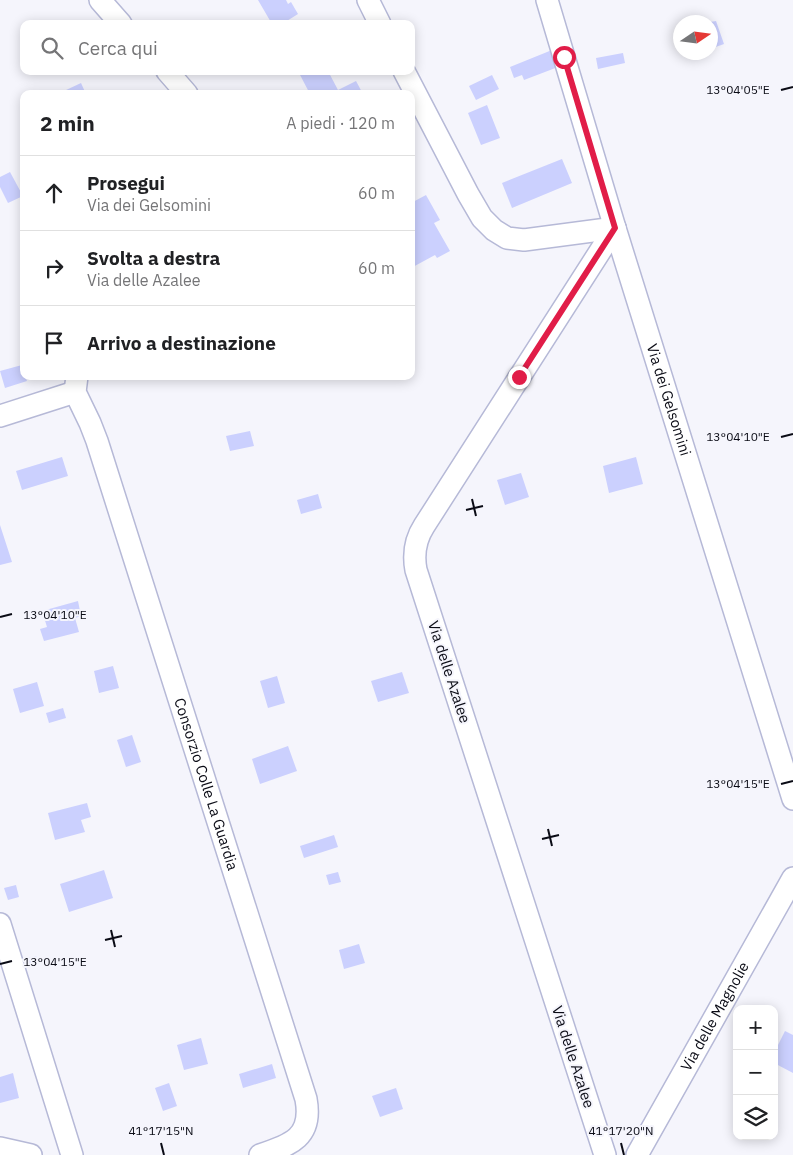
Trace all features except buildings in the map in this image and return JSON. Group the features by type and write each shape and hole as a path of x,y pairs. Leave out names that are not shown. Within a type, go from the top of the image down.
{"street":[{"path":"100,0 118,20"},
{"path":"368,0 378,20"},
{"name":"Via dei Gelsomini","path":"548,0 615,228 793,799"},
{"path":"170,75 184,90"},
{"path":"406,75 414,90"},
{"path":"415,92 468,194 482,218 494,230 508,238 524,240 615,228"},
{"name":"Via delle Azalee","path":"604,1155 419,580 414,556 417,539 424,526 615,228"},
{"name":"Consorzio Colle La Guardia","path":"0,416 76,384 100,451 306,1099 306,1122 300,1136 290,1144 260,1155"},
{"name":"Via delle Magnolie","path":"637,1155 793,878"},
{"path":"0,924 72,1155"},
{"path":"0,1148 31,1155"}],"route":[{"path":"519,377 615,228 564,57"}]}
